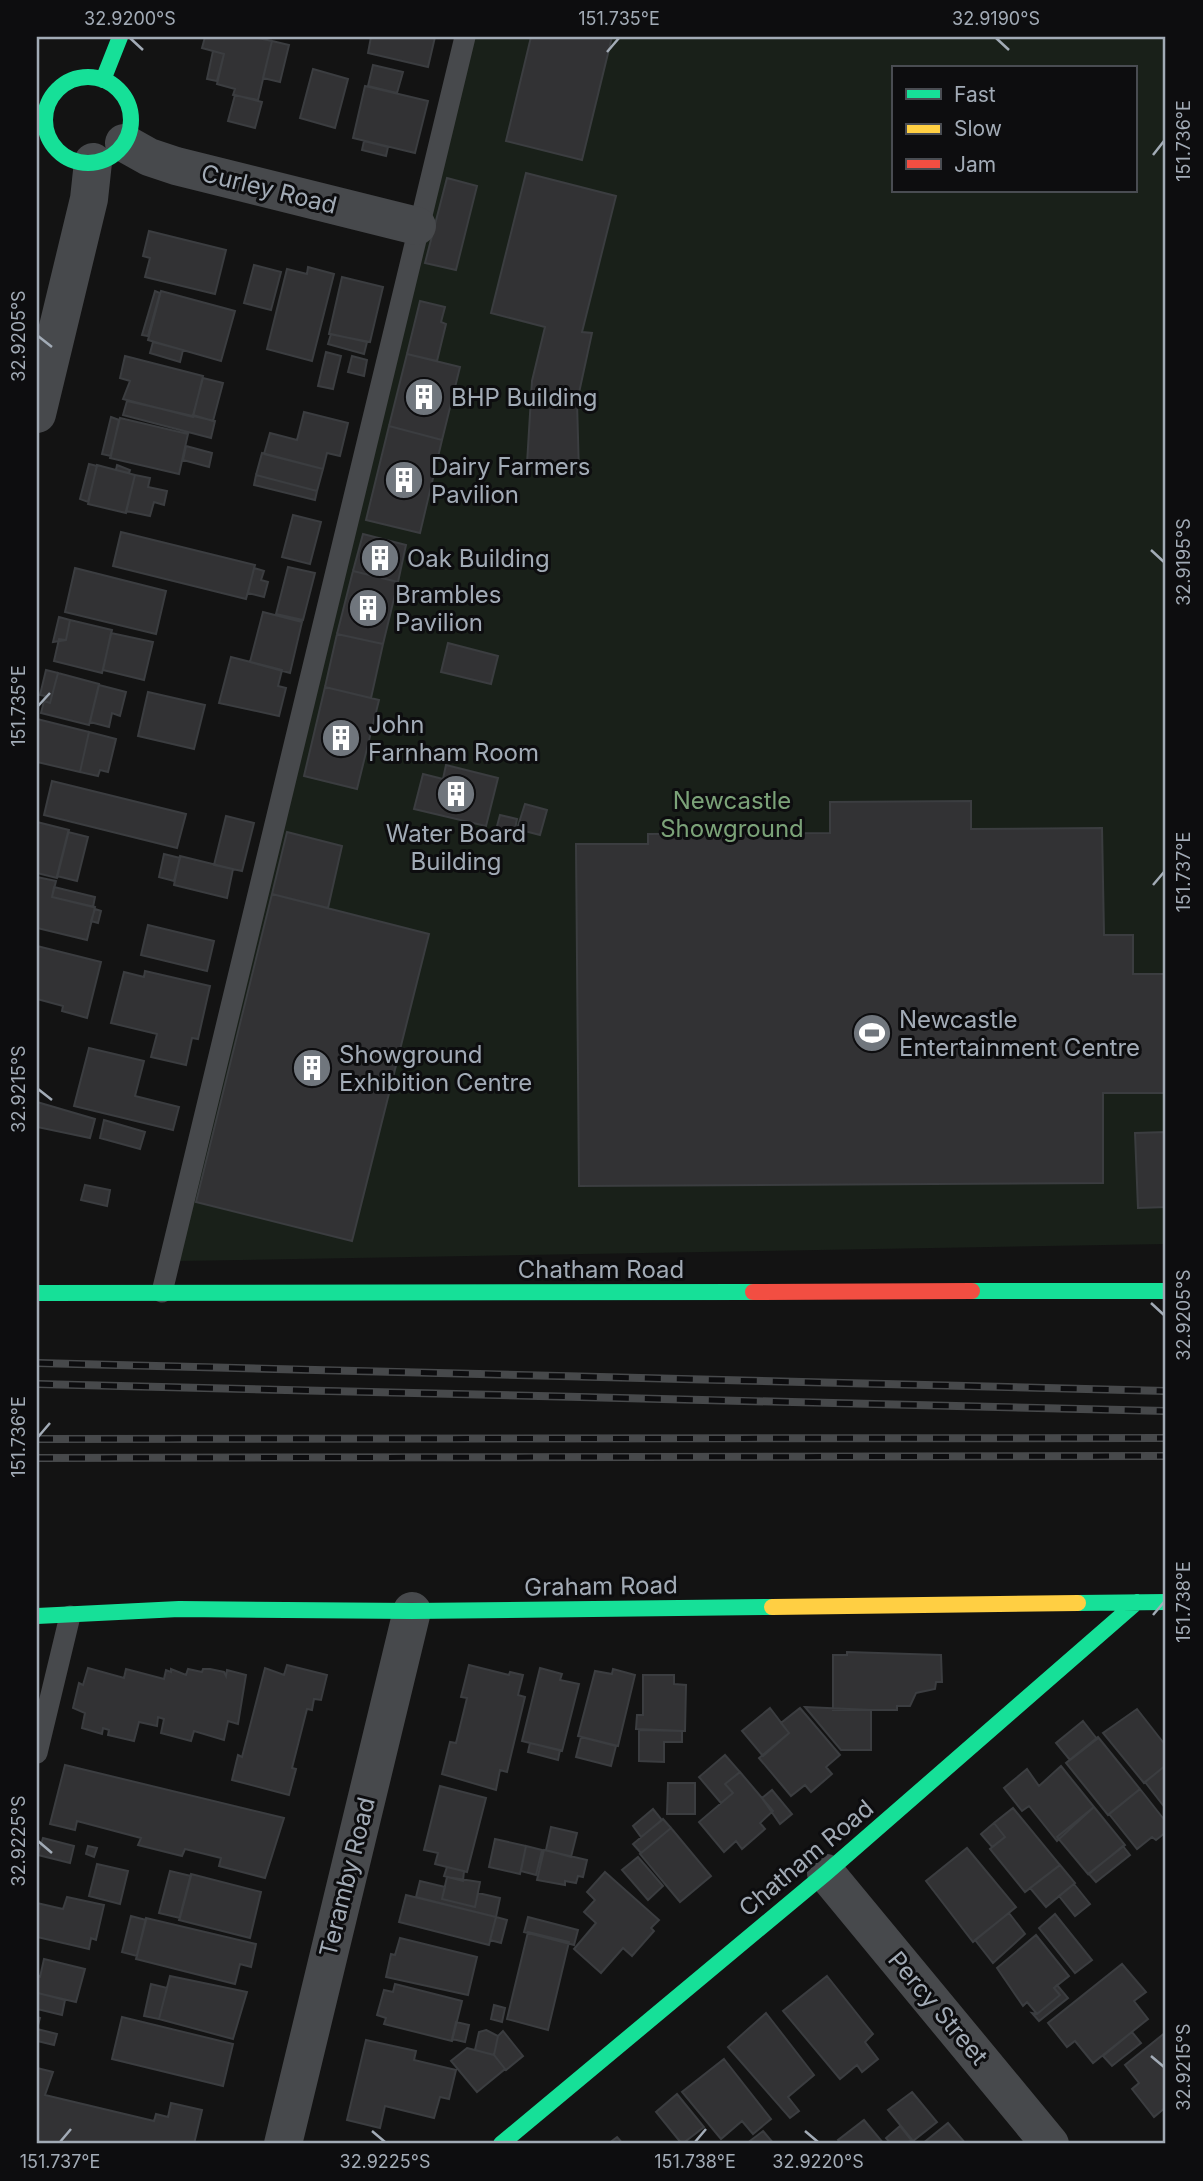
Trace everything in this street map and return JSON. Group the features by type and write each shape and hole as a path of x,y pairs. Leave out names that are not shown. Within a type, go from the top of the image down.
{"street":[{"path":"103,80 120,37"},
{"path":"37,414 89,199 108,153 131,123 129,108 118,89 103,80 83,78 63,85 49,102 41,123 59,151 71,159 108,153"},
{"name":"Curley Road","path":"108,153 149,157 417,226"},
{"name":"Chatham Road","path":"37,1293 1166,1291"},
{"name":"Chatham Road","path":"501,2144 826,1872 1137,1602"},
{"name":"Graham Road","path":"37,1616 179,1609 412,1611 1166,1602"},
{"name":"Teramby Road","path":"283,2144 412,1611"},
{"name":"Percy Street","path":"826,1872 1050,2144"}],"lane":[{"path":"162,1292 464,37"},
{"path":"37,1753 70,1616"}],"green space":[{"name":"Newcastle Showground","path":"473,37 1166,37 1166,1244 178,1261"}],"building":[{"path":"205,37 253,37 272,41 258,100 233,95 235,89 217,84 224,54 202,48"},
{"path":"371,37 435,37 428,67 368,53"},
{"path":"531,37 612,37 582,160 506,141"},
{"path":"272,41 289,45 280,82 263,78"},
{"path":"213,51 224,54 217,81 207,79"},
{"path":"373,65 403,72 397,93 368,86"},
{"path":"313,69 348,79 335,128 300,118"},
{"path":"365,86 428,101 415,153 353,138"},
{"path":"235,95 262,102 255,128 228,121"},
{"path":"364,141 388,147 386,156 362,150"},
{"path":"526,173 616,196 582,332 592,333 577,402 579,473 527,464 532,381 545,327 491,313"},
{"path":"447,178 477,186 456,270 425,263"},
{"path":"149,231 226,250 215,294 145,277 150,258 143,256"},
{"path":"254,265 281,272 271,310 244,303"},
{"path":"308,267 334,274 312,361 267,349 287,269 307,274"},
{"path":"342,277 383,287 370,342 329,334"},
{"path":"155,291 160,293 148,336 142,335"},
{"path":"161,291 235,311 221,361 148,340"},
{"path":"420,301 445,307 441,322 446,324 437,361 407,354"},
{"path":"331,334 367,342 364,354 328,344"},
{"path":"153,342 183,350 180,362 150,353"},
{"path":"326,352 341,356 333,389 318,386"},
{"name":"BHP Building","path":"407,354 460,367 442,440 389,426"},
{"path":"125,356 203,376 193,417 123,399 130,381 120,378"},
{"path":"352,356 367,360 364,376 348,372"},
{"path":"203,378 223,383 213,421 193,415"},
{"path":"127,401 215,421 211,438 123,415"},
{"path":"304,412 348,423 340,456 327,453 323,469 264,454 270,433 297,440"},
{"path":"111,417 119,420 111,456 102,454"},
{"path":"120,418 188,434 179,474 110,458"},
{"name":"Dairy Farmers Pavilion","path":"389,426 442,440 420,533 366,520"},
{"path":"186,446 212,453 209,467 183,460"},
{"path":"262,453 323,469 317,491 256,475"},
{"path":"89,464 97,466 88,502 80,499"},
{"path":"97,465 135,475 126,513 88,504"},
{"path":"117,465 130,470 129,473 116,470"},
{"path":"135,475 150,478 148,487 167,491 164,505 154,502 150,516 126,511"},
{"path":"256,475 317,491 315,500 254,485"},
{"path":"293,515 321,522 310,564 282,557"},
{"path":"121,532 255,565 246,599 113,566"},
{"name":"Oak Building","path":"363,534 406,545 398,582 353,571"},
{"path":"288,567 315,573 303,620 276,614"},
{"path":"75,568 166,591 156,634 65,612"},
{"path":"254,568 264,571 261,580 268,582 264,597 248,593"},
{"name":"Brambles Pavilion","path":"353,571 398,582 383,644 337,634"},
{"path":"263,612 302,622 290,673 250,662"},
{"path":"59,617 70,620 66,640 53,642"},
{"path":"70,620 112,630 102,673 54,661 59,639 66,640"},
{"path":"111,633 153,642 144,680 103,670"},
{"path":"337,634 383,644 371,698 325,687"},
{"path":"448,643 498,656 491,684 441,672"},
{"path":"231,657 282,670 278,686 286,688 279,716 219,703"},
{"path":"46,670 58,673 50,703 44,701 45,696 40,695"},
{"path":"58,673 99,684 89,725 41,713 44,701 50,703"},
{"path":"99,685 126,692 120,716 112,713 109,727 90,722"},
{"name":"John Farnham Room","path":"325,687 379,700 357,789 304,776"},
{"path":"148,692 205,705 194,749 138,736"},
{"path":"37,719 89,732 80,772 37,762"},
{"path":"89,732 116,739 108,772 100,770 98,776 80,772"},
{"name":"Water Board Building","path":"446,765 498,778 486,826 414,809 423,774 443,779"},
{"path":"52,781 186,814 177,848 44,815"},
{"name":"Newcastle Entertainment Centre","path":"971,801 971,829 1102,828 1104,935 1133,935 1133,974 1166,974 1166,1093 1103,1093 1103,1183 579,1186 576,844 648,844 648,834 830,833 830,802"},
{"path":"525,804 547,810 540,835 517,829"},
{"path":"500,815 517,819 514,834 496,830"},
{"path":"226,816 254,823 242,871 214,865"},
{"path":"37,822 69,830 57,878 37,873"},
{"path":"68,832 88,837 77,881 57,876"},
{"path":"287,832 342,846 328,908 272,894"},
{"path":"164,854 180,858 174,881 159,877"},
{"path":"180,856 233,869 227,898 174,885"},
{"path":"37,877 56,881 52,897 95,907 87,940 37,928"},
{"path":"54,887 95,897 93,907 52,897"},
{"name":"Showground Exhibition Centre","path":"272,894 429,934 352,1241 196,1202"},
{"path":"95,909 101,911 98,923 91,921"},
{"path":"148,925 214,941 207,971 141,955"},
{"path":"37,946 101,962 87,1018 62,1011 63,1006 37,999"},
{"path":"145,971 210,986 198,1039 192,1038 186,1065 151,1057 157,1034 111,1023 124,972 144,977"},
{"path":"89,1048 144,1061 135,1096 179,1107 173,1130 74,1106"},
{"path":"37,1102 95,1119 90,1138 37,1127"},
{"path":"104,1120 145,1132 140,1149 100,1138"},
{"path":"1166,1132 1166,1207 1138,1208 1135,1133"},
{"path":"85,1185 110,1190 107,1206 81,1200"},
{"path":"847,1652 941,1655 942,1682 936,1682 935,1689 916,1693 910,1706 897,1706 897,1710 833,1710 833,1655 847,1655"},
{"path":"287,1665 327,1675 321,1700 314,1699 312,1710 307,1709 292,1768 296,1769 289,1795 232,1780 238,1755 242,1757 265,1668 284,1675"},
{"path":"469,1665 509,1675 510,1672 523,1675 518,1695 525,1697 507,1772 500,1770 496,1790 442,1774 450,1742 456,1743 467,1698 461,1697"},
{"path":"88,1668 124,1678 126,1669 164,1679 166,1670 171,1672 171,1669 186,1675 188,1669 202,1672 203,1669 210,1669 224,1672 226,1676 227,1670 246,1675 238,1724 228,1721 224,1740 194,1731 191,1741 161,1733 164,1719 158,1717 157,1726 139,1722 134,1741 108,1735 109,1730 103,1728 102,1734 82,1728 85,1713 73,1708 79,1683 83,1685"},
{"path":"540,1668 562,1674 560,1680 579,1684 562,1751 522,1741"},
{"path":"613,1669 635,1675 618,1746 578,1736 595,1671 612,1674"},
{"path":"643,1675 674,1675 674,1684 686,1685 685,1731 636,1729 637,1715 643,1715"},
{"path":"805,1707 871,1710 871,1750 841,1750"},
{"path":"770,1708 789,1733 763,1756 742,1731"},
{"path":"800,1708 840,1755 826,1767 832,1774 811,1792 805,1785 791,1796 759,1758 789,1733 781,1723"},
{"path":"1137,1709 1166,1746 1166,1765 1144,1783 1103,1733"},
{"path":"1083,1721 1097,1739 1070,1760 1056,1743"},
{"path":"639,1730 682,1731 682,1742 664,1742 664,1762 639,1761"},
{"path":"581,1737 616,1746 611,1766 576,1757"},
{"path":"1098,1737 1140,1789 1108,1815 1066,1763"},
{"path":"530,1743 560,1750 558,1760 528,1752"},
{"path":"725,1755 740,1772 725,1784 733,1793 721,1803 699,1777"},
{"path":"65,1765 284,1818 265,1878 219,1866 221,1858 185,1849 182,1856 138,1845 141,1838 77,1821 75,1830 50,1824"},
{"path":"1166,1765 1166,1809 1145,1782"},
{"path":"1061,1766 1094,1807 1057,1841 1029,1806 1022,1811 1004,1788 1027,1769 1039,1786"},
{"path":"740,1772 773,1811 760,1823 765,1829 742,1849 736,1841 724,1852 699,1822 733,1793 725,1784"},
{"path":"668,1783 695,1783 695,1814 667,1814"},
{"path":"440,1786 486,1798 467,1872 435,1864 438,1853 424,1850"},
{"path":"1140,1789 1166,1822 1166,1832 1156,1840 1152,1837 1137,1849 1109,1814"},
{"path":"772,1790 792,1814 780,1824 762,1798"},
{"path":"1094,1807 1125,1845 1088,1874 1057,1837"},
{"path":"1013,1808 1060,1865 1025,1892 990,1849 1005,1837 994,1823"},
{"path":"653,1809 662,1820 641,1837 633,1826"},
{"path":"663,1819 671,1828 641,1853 633,1844"},
{"path":"994,1823 1005,1837 992,1847 981,1834"},
{"path":"551,1827 577,1833 571,1857 546,1850"},
{"path":"671,1828 711,1876 680,1902 640,1854"},
{"path":"43,1838 74,1846 70,1863 38,1855"},
{"path":"495,1839 526,1846 520,1874 489,1867"},
{"path":"88,1846 97,1848 94,1857 86,1854"},
{"path":"526,1846 542,1850 536,1875 521,1871"},
{"path":"1123,1846 1130,1855 1096,1882 1089,1874"},
{"path":"967,1848 1016,1907 973,1942 926,1881"},
{"path":"544,1850 587,1860 583,1877 578,1876 576,1883 565,1881 565,1885 537,1880"},
{"path":"638,1857 663,1886 648,1900 622,1870"},
{"path":"97,1864 128,1871 120,1904 89,1896"},
{"path":"1060,1865 1075,1883 1046,1907 1030,1888"},
{"path":"447,1867 464,1871 463,1881 444,1876"},
{"path":"170,1871 191,1876 180,1918 159,1913"},
{"path":"605,1872 659,1920 651,1928 654,1931 632,1956 623,1948 601,1973 574,1949 596,1923 584,1912 595,1900 587,1892"},
{"path":"191,1874 261,1892 250,1938 179,1920"},
{"path":"447,1877 480,1882 475,1907 442,1899"},
{"path":"420,1881 445,1887 442,1899 475,1907 478,1893 500,1898 496,1917 416,1897"},
{"path":"1074,1884 1090,1904 1075,1916 1059,1896"},
{"path":"406,1895 496,1917 489,1945 399,1922"},
{"path":"67,1897 104,1905 96,1940 91,1938 89,1949 37,1937 37,1903 63,1909"},
{"path":"1009,1913 1025,1934 993,1963 975,1940"},
{"path":"1055,1914 1092,1960 1075,1973 1039,1928"},
{"path":"131,1916 146,1920 137,1956 122,1952"},
{"path":"496,1917 507,1920 501,1943 490,1940"},
{"path":"528,1917 578,1930 574,1945 524,1932"},
{"path":"146,1918 256,1944 251,1967 240,1964 235,1984 136,1959"},
{"path":"528,1932 569,1942 548,2030 507,2019"},
{"path":"1036,1935 1069,1976 1054,1988 1060,1995 1037,2014 1027,2002 1023,2006 997,1968"},
{"path":"400,1938 477,1957 468,1995 386,1977 391,1954 395,1955"},
{"path":"44,1959 85,1969 76,2002 37,1993 37,1976 40,1977"},
{"path":"1122,1964 1146,1992 1134,2001 1148,2019 1093,2063 1075,2041 1067,2047 1048,2023"},
{"path":"170,1976 247,1992 233,2039 159,2019"},
{"path":"827,1976 873,2034 865,2042 878,2059 862,2072 857,2065 840,2079 783,2011"},
{"path":"151,1984 167,1988 159,2019 144,2016"},
{"path":"395,1984 462,2001 452,2041 384,2024 386,2018 377,2015 384,1990 393,1992"},
{"path":"1057,1985 1068,1998 1039,2021 1032,2013 1037,2014 1060,1995 1054,1988"},
{"path":"38,1993 65,2000 62,2015 37,2009"},
{"path":"494,2005 505,2008 502,2022 491,2019"},
{"path":"766,2013 814,2075 788,2097 799,2111 790,2118 728,2047"},
{"path":"122,2017 233,2044 223,2086 112,2059"},
{"path":"456,2022 469,2025 465,2042 452,2039"},
{"path":"37,2029 57,2034 54,2045 37,2041"},
{"path":"486,2030 498,2036 494,2055 475,2050 479,2032"},
{"path":"503,2031 523,2056 506,2070 494,2055 498,2036"},
{"path":"1132,2032 1141,2043 1112,2066 1103,2056"},
{"path":"1166,2032 1166,2107 1154,2117 1132,2089 1139,2083 1125,2065"},
{"path":"366,2040 416,2051 414,2060 456,2070 449,2099 440,2097 434,2118 385,2106 380,2128 347,2120"},
{"path":"467,2048 494,2055 505,2069 477,2092 451,2061"},
{"path":"724,2059 771,2119 753,2134 742,2121 721,2139 682,2092"},
{"path":"37,2068 53,2072 45,2095 154,2121 156,2114 168,2117 171,2103 202,2110 194,2144 37,2144"},
{"path":"912,2092 937,2122 913,2141 888,2110"},
{"path":"677,2094 704,2127 682,2144 656,2112"},
{"path":"864,2120 884,2144 841,2144 838,2140"},
{"path":"948,2123 966,2144 922,2144"},
{"path":"900,2126 911,2140 906,2144 891,2144 886,2138"},
{"path":"763,2131 774,2144 746,2144"},
{"path":"617,2137 623,2144 608,2144"}],"railway":[{"path":"37,1363 1166,1391"},
{"path":"37,1384 1166,1411"},
{"path":"37,1439 1166,1438"},
{"path":"37,1458 1166,1456"}],"traffic: fast":[{"path":"103,80 120,37"},
{"path":"88,77 104,81 118,90 127,104 131,120 127,136 118,150 104,159 88,163 72,159 58,150 49,136 45,120 49,104 58,90 72,81 88,77"},
{"path":"972,1291 1166,1291"},
{"path":"37,1293 753,1292"},
{"path":"501,2144 826,1873 1137,1602"},
{"path":"1078,1603 1166,1602"},
{"path":"37,1616 179,1609 412,1611 772,1607"}],"traffic: slow":[{"path":"772,1607 1078,1603"}],"traffic: jam":[{"path":"753,1292 972,1291"}],"place":[{"name":"BHP Building","path":"424,397"},
{"name":"Dairy Farmers Pavilion","path":"404,480"},
{"name":"Oak Building","path":"380,558"},
{"name":"Brambles Pavilion","path":"368,608"},
{"name":"John Farnham Room","path":"341,738"},
{"name":"Water Board Building","path":"456,794"},
{"name":"Newcastle Entertainment Centre","path":"872,1033"},
{"name":"Showground Exhibition Centre","path":"312,1068"}]}
